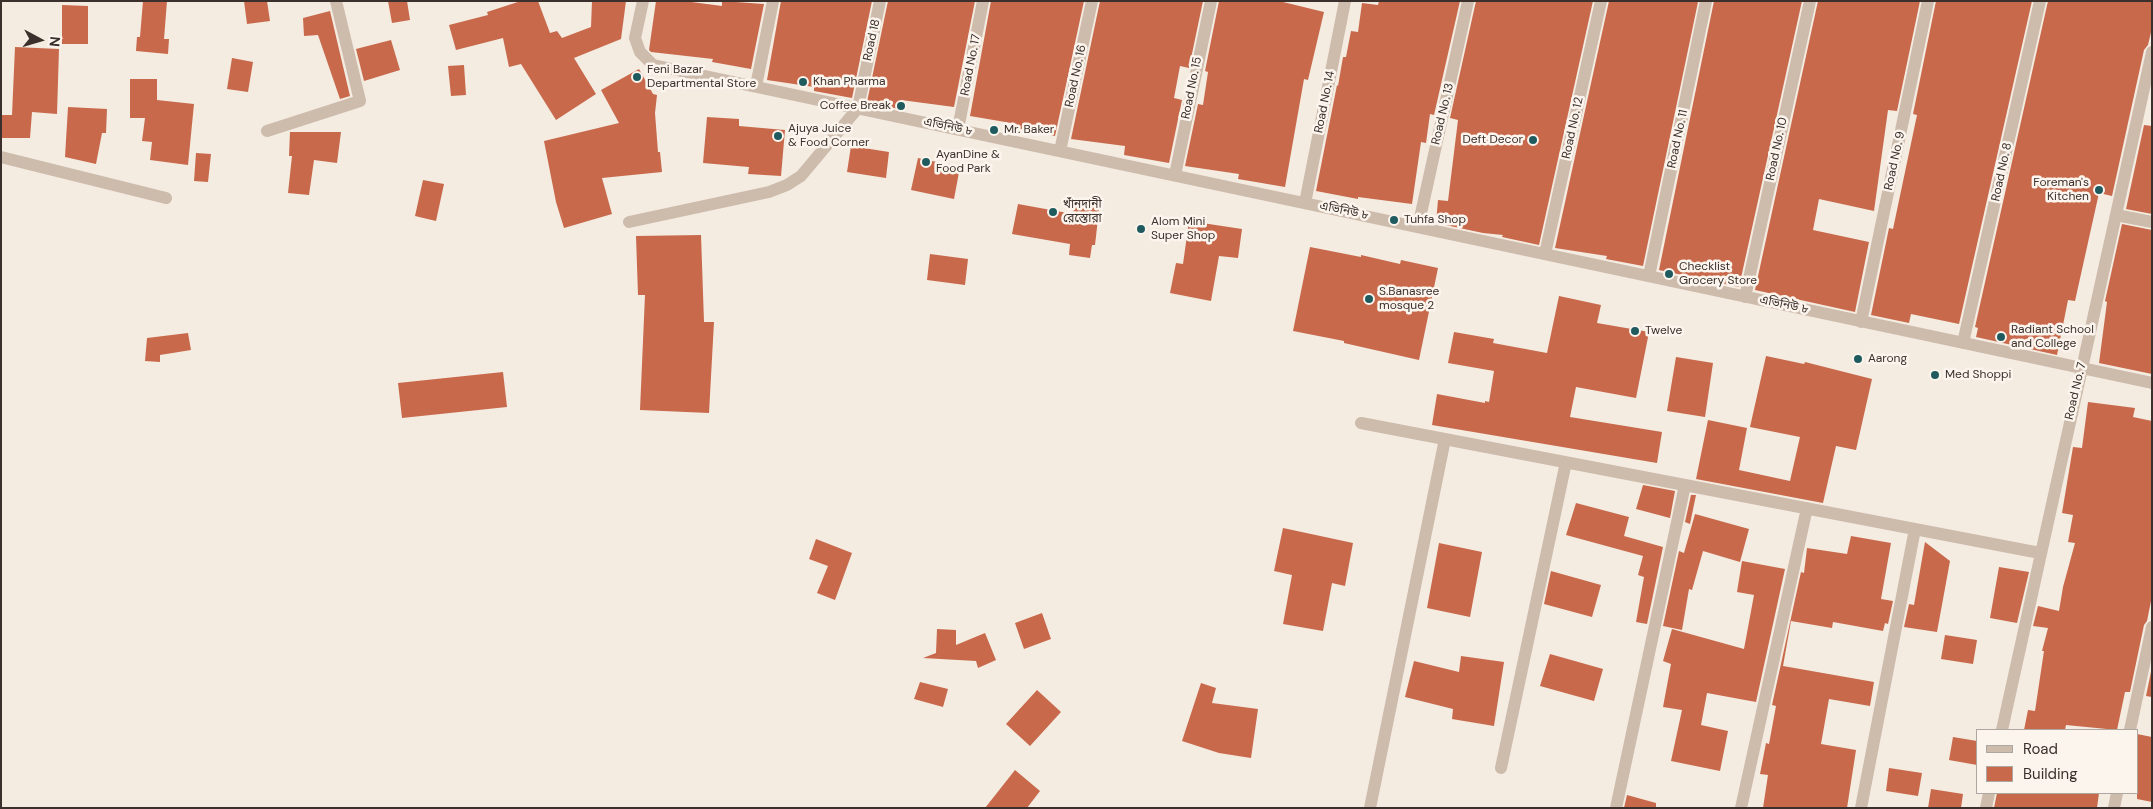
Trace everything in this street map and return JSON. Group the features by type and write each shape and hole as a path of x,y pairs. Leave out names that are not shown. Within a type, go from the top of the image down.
{"street":[{"path":"267,131 360,101 336,1"},
{"name":"এভিনিউ ৮","path":"643,1 635,38 640,52 653,65 2152,383"},
{"path":"756,86 773,1"},
{"name":"Road 18","path":"858,108 880,1"},
{"name":"Road No. 17","path":"958,130 983,1"},
{"name":"Road No. 16","path":"1060,151 1092,1"},
{"name":"Road No. 15","path":"1174,175 1211,1"},
{"name":"Road No. 14","path":"1305,203 1345,1"},
{"name":"Road No. 13","path":"1418,227 1468,1"},
{"name":"Road No. 12","path":"1545,254 1600,1"},
{"name":"Road No. 11","path":"1649,276 1706,1"},
{"name":"Road No. 10","path":"1745,297 1810,1"},
{"name":"Road No. 9","path":"1861,322 1928,1"},
{"name":"Road No. 8","path":"1963,343 2040,1"},
{"name":"Road No. 7","path":"2002,729 2152,52"},
{"path":"629,222 769,192 787,185 801,176 858,108"},
{"path":"1,156 166,198"},
{"path":"2116,215 2152,222"},
{"path":"1361,423 2040,553"},
{"path":"1370,808 1445,439"},
{"path":"1501,768 1566,462"},
{"path":"1616,808 1685,485"},
{"path":"1741,808 1807,508"},
{"path":"1861,808 1915,529"},
{"path":"2130,729 2152,627"},
{"path":"1986,808 1989,794"},
{"path":"2114,808 2118,794"}],"building":[{"path":"143,1 167,1 164,39 169,39 168,54 136,51 137,37 140,37"},
{"path":"244,1 267,1 270,21 247,24"},
{"path":"388,1 407,1 410,20 392,23"},
{"path":"521,1 538,1 550,33 557,31 562,38 591,27 592,1 626,1 621,39 574,58 596,94 556,120 521,64 509,67 503,38 456,50 449,25 488,15 487,12"},
{"path":"656,1 684,1 722,6 722,1 764,4 751,69 712,62 713,59 651,52 649,50"},
{"path":"781,1 872,1 852,98 814,91 814,87 767,80"},
{"path":"888,1 975,1 954,107 901,100 899,109 867,102"},
{"path":"991,1 1084,1 1055,136 1016,128 1017,124 970,116"},
{"path":"1100,1 1203,1 1189,68 1180,66 1174,98 1182,100 1169,163 1124,155 1125,146 1071,139"},
{"path":"1219,1 1279,1 1324,12 1308,80 1304,79 1285,187 1238,179 1239,174 1185,166 1198,104 1203,105 1208,72 1205,71"},
{"path":"1379,1 1460,1 1434,115 1430,114 1426,143 1421,142 1412,204 1358,197 1358,199 1316,191 1343,57 1346,57 1351,31 1358,32 1362,3 1378,5"},
{"path":"1476,1 1593,1 1539,245 1502,237 1503,235 1483,233 1436,223 1438,200 1448,201 1458,120 1450,118"},
{"path":"1609,1 1698,2 1643,266 1606,259 1607,256 1555,248"},
{"path":"1714,1 1802,1 1739,287 1659,270"},
{"path":"1818,1 1920,1 1897,111 1888,110 1874,211 1819,199 1813,230 1869,242 1855,312 1755,290"},
{"path":"1936,1 2032,1 1959,324 1911,314 1909,323 1871,315 1889,228 1893,229 1917,115 1913,114"},
{"path":"2048,1 2152,1 2152,28 2148,45 2144,50 2112,196 2099,193 2075,301 2068,300 2057,355 1976,337 1978,328 1975,327"},
{"path":"62,5 88,6 88,44 62,44"},
{"path":"330,11 350,96 340,99 318,35 304,36 303,18"},
{"path":"391,40 400,70 364,81 356,49"},
{"path":"15,47 59,49 57,114 32,112 30,138 1,138 1,115 12,115"},
{"path":"232,58 253,62 248,92 227,89"},
{"path":"464,65 466,95 451,96 448,66"},
{"path":"639,69 653,94 657,95 655,113 658,152 660,152 662,172 602,178 612,214 564,228 556,202 544,141 619,123 601,90"},
{"path":"130,79 157,79 157,100 194,104 188,165 150,160 152,142 142,141 145,118 130,118"},
{"path":"68,107 107,109 106,133 102,133 96,164 65,157"},
{"path":"707,117 739,119 739,126 785,130 781,176 748,174 749,167 703,163"},
{"path":"2144,125 2152,126 2152,214 2126,209"},
{"path":"290,132 341,132 337,163 314,160 309,195 288,193 292,156 289,156"},
{"path":"851,146 889,152 886,178 847,172"},
{"path":"196,153 211,154 208,182 194,181"},
{"path":"918,158 960,167 954,199 911,190"},
{"path":"423,180 444,184 436,221 415,216"},
{"path":"1075,198 1100,201 1095,245 1092,245 1090,258 1069,255 1070,244 1012,234 1018,204 1073,214"},
{"path":"1189,221 1242,229 1238,258 1219,256 1211,301 1170,293 1176,263 1183,264"},
{"path":"2122,224 2152,230 2152,374 2099,363 2107,302 2105,301"},
{"path":"701,235 704,322 714,322 709,413 640,410 645,295 638,295 636,236"},
{"path":"1310,247 1361,257 1361,255 1400,264 1401,260 1438,268 1419,360 1344,343 1344,341 1293,331"},
{"path":"930,254 968,259 965,285 927,280"},
{"path":"1559,296 1601,305 1597,323 1649,332 1636,398 1576,387 1570,417 1662,432 1657,463 1432,425 1437,394 1485,403 1485,401 1489,402 1494,371 1448,363 1454,332 1494,339 1493,343 1547,353"},
{"path":"188,333 191,350 160,355 160,362 145,361 147,338"},
{"path":"1766,356 1804,364 1805,362 1872,379 1856,450 1836,446 1823,503 1696,479 1708,420 1747,428 1739,470 1790,481 1800,437 1750,427"},
{"path":"1676,357 1713,363 1705,417 1667,411"},
{"path":"503,372 507,407 402,418 398,383"},
{"path":"2088,402 2135,408 2133,417 2152,421 2152,596 2147,621 2144,625 2130,692 2125,692 2117,729 2066,725 2065,729 2024,729 2028,710 2035,711 2044,651 2042,651 2048,628 2033,626 2038,606 2059,611 2063,587 2075,543 2068,542 2073,515 2062,513 2073,447 2082,448"},
{"path":"1643,485 1675,491 1670,518 1636,509"},
{"path":"1691,495 1696,495 1690,524 1685,522"},
{"path":"1576,503 1629,517 1624,536 1663,547 1647,624 1636,622 1644,577 1638,575 1643,556 1566,535"},
{"path":"1695,514 1749,529 1740,562 1703,551 1692,590 1689,589 1682,630 1663,626 1679,551 1684,553"},
{"path":"1283,528 1353,543 1345,586 1332,583 1323,631 1283,624 1292,575 1274,571"},
{"path":"1851,536 1891,543 1881,599 1893,601 1888,624 1885,623 1883,631 1833,622 1832,628 1791,621 1783,666 1874,682 1870,706 1829,699 1821,744 1856,750 1847,808 1763,808 1768,775 1760,774 1766,743 1769,744 1776,706 1772,705 1801,572 1804,573 1807,548 1847,554"},
{"path":"816,539 852,553 835,600 817,593 828,566 809,559"},
{"path":"1925,542 1950,561 1937,632 1904,627 1909,604 1914,605"},
{"path":"1439,543 1482,552 1470,617 1427,608"},
{"path":"1742,561 1785,569 1756,702 1707,693 1701,725 1728,731 1720,771 1671,761 1682,710 1663,707 1671,664 1663,661 1672,629 1744,649 1754,595 1737,592"},
{"path":"1999,567 2029,572 2017,623 1990,618"},
{"path":"1551,571 1601,585 1592,617 1544,604"},
{"path":"1042,613 1051,639 1024,649 1015,623"},
{"path":"937,629 956,630 956,645 985,633 996,660 978,668 976,661 923,658 936,653"},
{"path":"1945,635 1977,640 1973,664 1941,659"},
{"path":"1550,654 1603,669 1594,701 1540,686"},
{"path":"1461,656 1504,662 1494,726 1452,719 1453,709 1405,697 1414,661 1459,672"},
{"path":"2152,667 2152,697 2146,696"},
{"path":"920,682 948,689 943,707 914,699"},
{"path":"1201,683 1216,688 1212,703 1258,709 1251,758 1219,753 1182,741"},
{"path":"1037,690 1061,712 1030,746 1006,724"},
{"path":"2138,734 2152,737 2152,802 2137,799"},
{"path":"1953,737 1976,741 1976,765 1949,760"},
{"path":"1889,768 1922,773 1918,796 1886,791"},
{"path":"1015,770 1040,791 1027,808 985,808"},
{"path":"1931,789 1963,794 1961,808 1928,808"},
{"path":"1997,794 2099,794 2097,808 1994,808"},
{"path":"1627,795 1656,803 1656,808 1624,808"}],"place":[{"name":"Feni Bazar Departmental Store","path":"637,77"},
{"name":"Khan Pharma","path":"803,82"},
{"name":"Coffee Break","path":"901,106"},
{"name":"Mr. Baker","path":"994,130"},
{"name":"Ajuya Juice & Food Corner","path":"778,136"},
{"name":"Deft Decor","path":"1533,140"},
{"name":"AyanDine & Food Park","path":"926,162"},
{"name":"Foreman's Kitchen","path":"2099,190"},
{"name":"খাঁনদানী রেস্তোরা","path":"1053,212"},
{"name":"Tuhfa Shop","path":"1394,220"},
{"name":"Alom Mini Super Shop","path":"1141,229"},
{"name":"Checklist Grocery Store","path":"1669,274"},
{"name":"S.Banasree mosque 2","path":"1369,299"},
{"name":"Twelve","path":"1635,331"},
{"name":"Radiant School and College","path":"2001,337"},
{"name":"Aarong","path":"1858,359"},
{"name":"Med Shoppi","path":"1935,375"}]}
